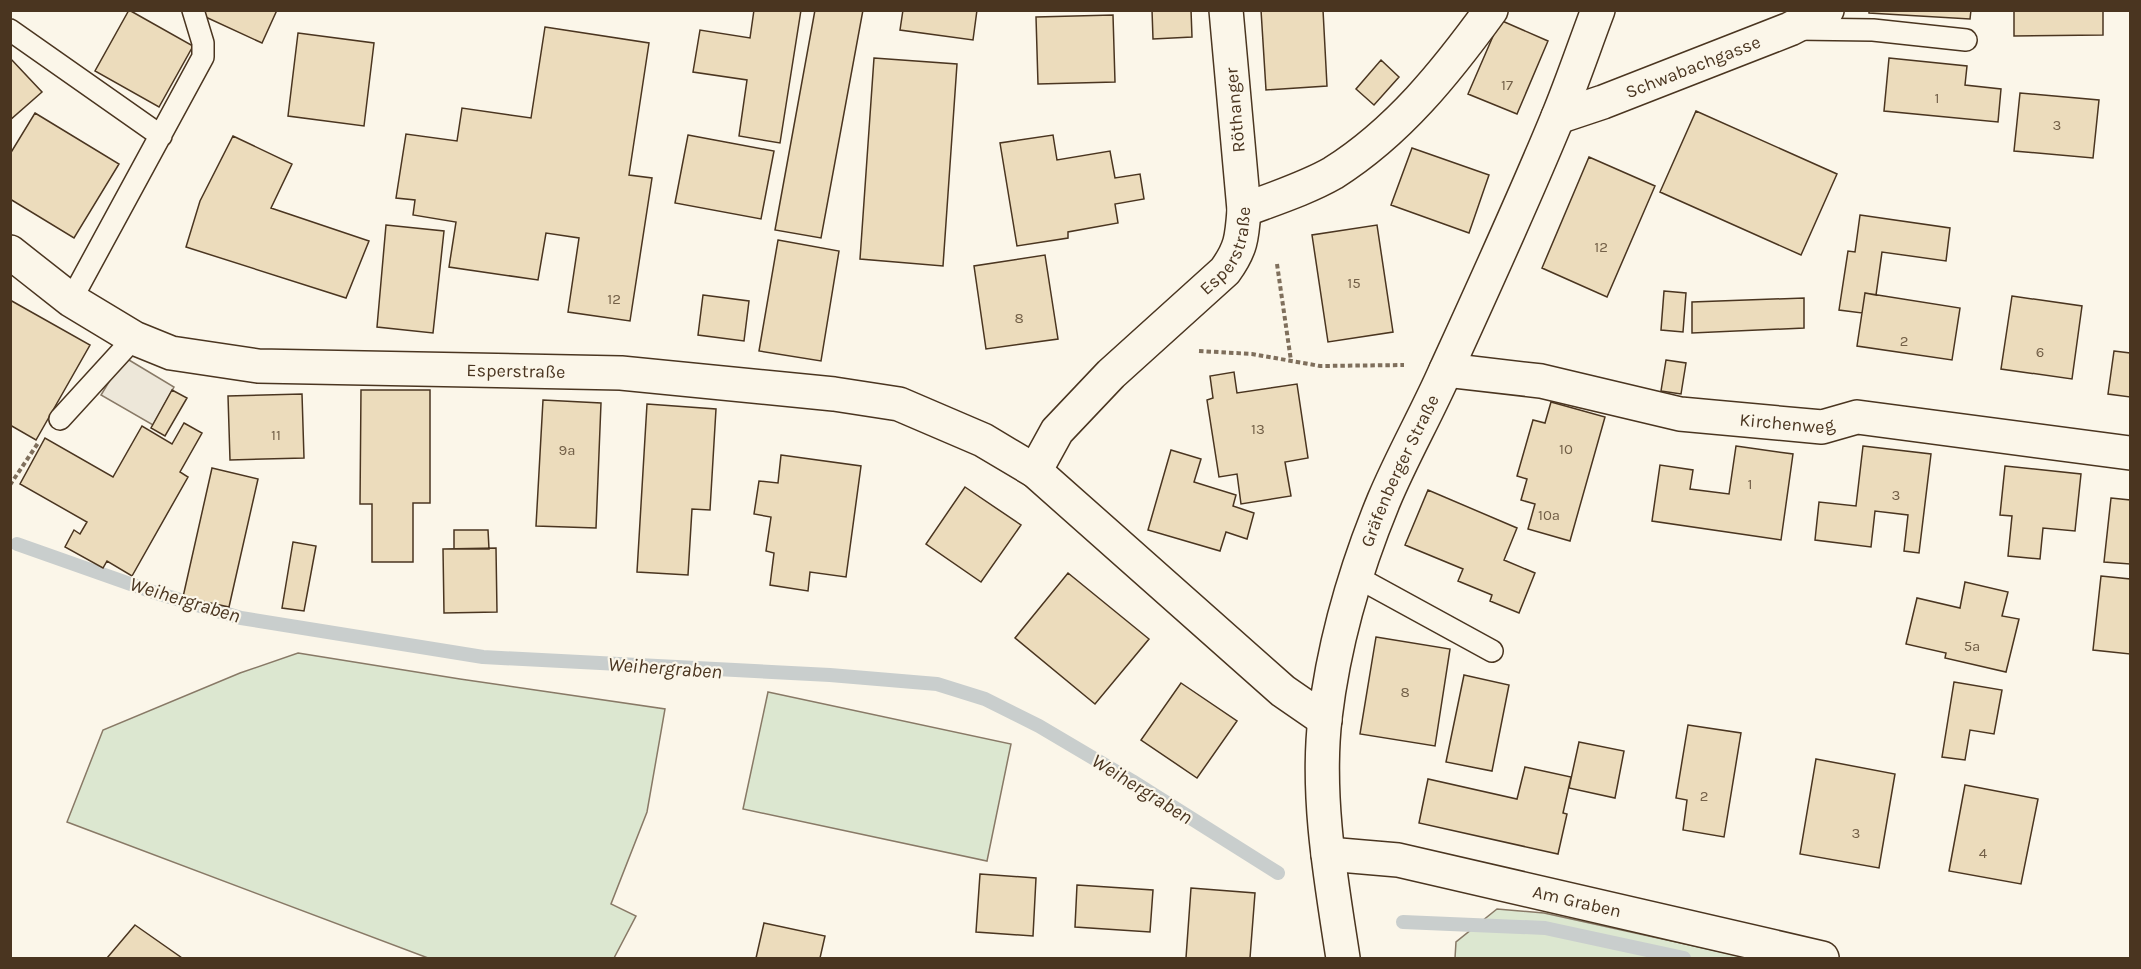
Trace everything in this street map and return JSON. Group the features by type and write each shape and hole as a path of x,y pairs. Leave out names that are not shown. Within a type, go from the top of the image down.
{"street":[{"name":"Röthanger","path":"1226,10 1244,210"},
{"name":"Esperstraße","path":"1035,471 1057,430 1072,414 1111,374 1225,272 1237,255 1240,246 1244,210 1332,173 1397,125 1452,64 1491,10"},
{"name":"Gräfenberger Straße","path":"1343,958 1328,854 1323,787 1325,720 1337,640 1355,576 1385,498 1446,370 1558,117 1598,10"},
{"name":"Schwabachgasse","path":"1558,117 1603,102 1790,29 1827,10"},
{"name":"Esperstraße","path":"10,252 71,300 134,338 171,353 258,366 621,373 834,394 899,404 983,440 1035,471 1283,691 1325,720"},
{"name":"Kirchenweg","path":"1446,370 1540,381 1680,414 1822,427 1857,417 2130,453"},
{"name":"Am Graben","path":"1328,854 1398,860 1822,958"}],"lane":[{"path":"71,300 203,57 193,10"},
{"path":"1790,29 1873,30 1966,40"},
{"path":"10,30 161,136"},
{"path":"60,419 134,338"},
{"path":"1355,576 1492,651"}],"path":[{"path":"1276,258 1291,361"},
{"path":"1190,351 1252,354 1320,366 1409,366"},
{"path":"10,485 46,432 60,419"}],"green space":[{"path":"298,653 665,709 647,812 611,904 636,916 614,958 428,958 67,822 103,730 240,673"},
{"path":"768,692 1011,744 987,861 743,809"},
{"path":"1497,909 1544,913 1749,958 1455,958 1456,942"}],"shaded area":[{"path":"124,357 174,387 153,425 101,395"}],"building":[{"path":"129,10 193,46 159,107 95,71"},
{"path":"198,10 277,10 262,43 197,13"},
{"path":"754,10 801,10 780,143 739,136 747,80 693,72 700,30 750,38"},
{"path":"815,10 863,10 821,238 775,230"},
{"path":"903,10 977,10 973,40 900,30"},
{"path":"1152,10 1191,10 1192,37 1153,39"},
{"path":"1261,10 1323,10 1327,86 1266,90"},
{"path":"1869,10 1971,10 1970,19 1869,13"},
{"path":"2014,10 2103,10 2103,35 2014,36"},
{"path":"1113,15 1115,82 1038,84 1036,17"},
{"path":"1500,20 1548,41 1517,114 1468,94"},
{"path":"545,27 649,43 629,175 652,178 630,321 568,312 579,238 546,233 538,280 449,267 456,222 413,215 415,200 396,198 406,134 457,141 462,108 531,118"},
{"path":"298,33 374,43 364,126 288,116"},
{"path":"10,58 42,92 10,120"},
{"path":"874,58 957,64 943,266 860,259"},
{"path":"1889,58 1967,66 1965,85 2001,89 1998,122 1884,111"},
{"path":"1381,60 1399,77 1374,105 1356,89"},
{"path":"2020,93 2099,100 2093,158 2014,151"},
{"path":"1696,111 1837,174 1801,255 1660,192"},
{"path":"35,113 119,164 74,238 10,199 10,154"},
{"path":"688,135 774,151 761,219 675,203"},
{"path":"1053,135 1057,160 1110,151 1115,178 1140,174 1144,199 1115,204 1118,223 1068,232 1068,238 1017,246 1000,143"},
{"path":"233,136 292,164 271,208 369,241 346,298 186,247 200,201"},
{"path":"1412,148 1489,175 1469,233 1391,205"},
{"path":"1589,157 1655,186 1607,297 1542,268"},
{"path":"1860,215 1950,228 1946,261 1882,252 1876,295 1865,293 1862,313 1839,310 1848,251 1855,252"},
{"path":"386,225 444,231 433,333 377,327"},
{"path":"1377,225 1393,332 1328,342 1312,235"},
{"path":"778,240 839,251 821,361 759,351"},
{"path":"1045,255 1058,339 986,349 974,266"},
{"path":"1664,291 1686,293 1683,332 1661,330"},
{"path":"1865,293 1960,308 1952,360 1857,346"},
{"path":"703,295 749,301 744,341 698,335"},
{"path":"2012,296 2082,306 2072,379 2001,369"},
{"path":"1804,298 1804,328 1692,333 1692,302"},
{"path":"10,300 90,345 36,440 10,425"},
{"path":"2114,351 2130,353 2130,397 2108,394"},
{"path":"1666,360 1686,363 1681,394 1661,391"},
{"path":"1234,372 1237,393 1297,384 1308,458 1285,462 1291,496 1241,504 1237,474 1219,477 1207,400 1213,398 1210,376"},
{"path":"172,390 187,398 165,436 151,428"},
{"path":"361,390 430,390 430,503 413,503 413,562 372,562 372,504 360,504"},
{"path":"302,394 304,458 230,460 228,396"},
{"path":"543,400 601,403 596,528 536,526"},
{"path":"1551,402 1605,417 1570,541 1528,529 1535,504 1521,500 1527,479 1517,476 1533,420 1545,423"},
{"path":"647,404 716,409 710,510 692,509 688,575 637,572"},
{"path":"184,423 202,433 180,472 188,477 132,576 107,561 103,568 65,547 74,530 80,534 87,522 20,484 45,438 113,477 142,426 172,444"},
{"path":"1736,446 1793,454 1781,540 1652,521 1660,465 1693,470 1690,489 1729,494"},
{"path":"1863,446 1931,454 1919,553 1904,551 1908,515 1875,511 1871,547 1815,540 1819,502 1856,506"},
{"path":"1171,450 1201,459 1194,482 1236,495 1233,506 1254,513 1247,539 1226,532 1220,551 1148,530"},
{"path":"781,455 861,466 846,577 810,572 808,591 770,585 774,553 766,551 771,517 754,514 759,481 778,483"},
{"path":"2005,466 2081,474 2075,531 2043,528 2040,559 2008,556 2012,516 2000,515"},
{"path":"212,468 258,479 229,607 183,597"},
{"path":"965,487 1021,525 981,582 926,544"},
{"path":"1428,490 1517,528 1504,560 1535,573 1519,613 1490,601 1492,595 1458,581 1463,569 1405,545"},
{"path":"2111,498 2130,500 2130,564 2104,562"},
{"path":"454,530 488,530 489,549 454,549"},
{"path":"293,542 316,546 304,611 282,608"},
{"path":"496,548 497,612 444,613 443,549"},
{"path":"1068,573 1149,639 1095,704 1015,638"},
{"path":"2101,576 2130,579 2130,654 2093,650"},
{"path":"1965,582 2008,592 2002,616 2019,619 2006,672 1945,658 1946,653 1906,644 1917,598 1960,608"},
{"path":"1376,637 1450,649 1435,746 1360,734"},
{"path":"1464,675 1509,685 1492,771 1446,762"},
{"path":"1954,682 2002,690 1994,734 1970,730 1965,760 1942,757"},
{"path":"1181,683 1237,721 1197,778 1141,740"},
{"path":"1688,725 1741,733 1724,837 1683,830 1687,800 1676,798"},
{"path":"1579,742 1624,751 1615,798 1569,788"},
{"path":"1816,759 1895,774 1879,868 1800,854"},
{"path":"1525,767 1571,777 1563,813 1567,814 1558,854 1419,823 1428,779 1517,799"},
{"path":"1965,785 2038,799 2021,884 1949,871"},
{"path":"980,874 1036,878 1033,936 976,932"},
{"path":"1077,885 1153,890 1150,932 1075,927"},
{"path":"1191,888 1255,893 1250,958 1186,958"},
{"path":"764,923 825,936 820,958 756,958"},
{"path":"135,925 182,958 107,958"}],"waterway":[{"name":"Weihergraben","path":"17,544 153,592 241,618 483,657 830,675 937,684 985,699 1039,726 1132,781 1278,873"},
{"name":"Weihergraben","path":"1403,922 1545,928 1684,958"}]}
